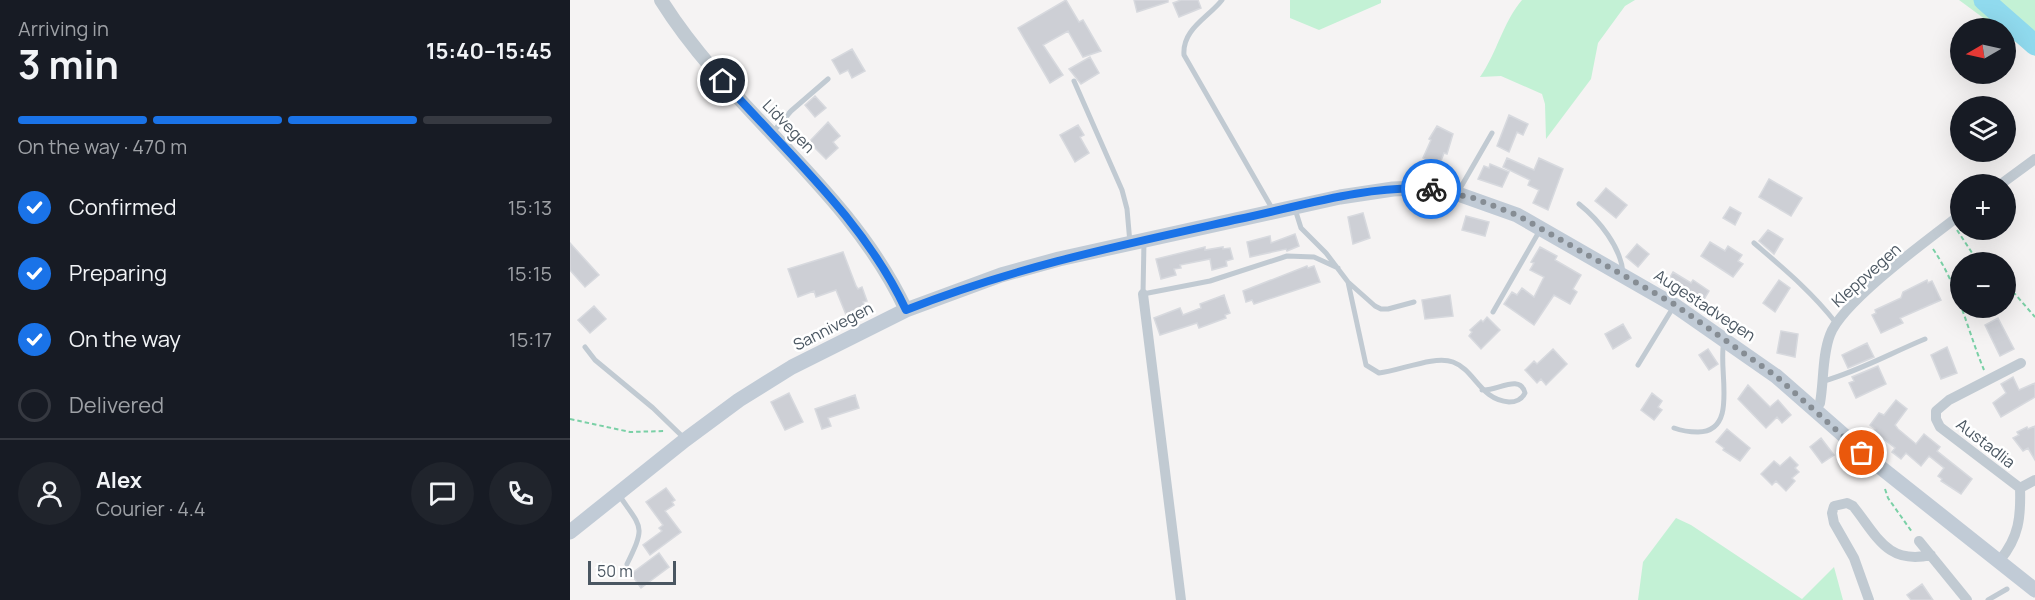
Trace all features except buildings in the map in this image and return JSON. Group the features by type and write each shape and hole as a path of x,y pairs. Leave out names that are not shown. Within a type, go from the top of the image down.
{"main road":[{"name":"Augestadvegen","path":"1295,207 1393,189 1434,189 1458,194 1517,215 1674,304 1725,338 1776,376 1880,467 2035,590"},
{"name":"Sannivegen","path":"570,532 685,440 740,400 792,367 906,310 1001,275 1137,241 1295,207"}],"street":[{"name":"Lidvegen","path":"661,0 689,41 804,165 864,240 892,283 906,310"},
{"path":"2016,175 2033,165"},
{"name":"Kleppvegen","path":"1815,411 1820,403 1829,336 1836,322 1888,271 1950,223"},
{"path":"1143,294 1182,600"},
{"name":"Austadlia","path":"2020,488 1940,427 1936,411 1949,400 2022,363"},
{"name":"Austadlia","path":"2020,488 2035,480"},
{"name":"Austadlia","path":"2000,560 2012,546 2019,527 2020,488"},
{"path":"1869,600 1854,558 1834,523 1832,513 1834,506 1847,503 1884,545 1898,555 1917,558 1931,555"},
{"path":"1919,541 1967,600"}],"lane":[{"path":"1222,0 1190,31 1185,41 1184,55 1274,212"},
{"path":"772,133 791,111 828,79"},
{"path":"1074,81 1122,190 1137,241 1143,294 1210,281 1287,256 1314,256 1338,268"},
{"path":"1458,194 1492,133"},
{"path":"1579,204 1590,214 1617,249 1621,258 1623,275"},
{"path":"1295,207 1302,228 1348,282 1381,309 1414,302"},
{"path":"1493,312 1541,228"},
{"path":"1754,243 1786,269 1836,322"},
{"path":"1348,282 1361,352 1366,365 1379,373 1436,360 1453,362 1482,390 1494,398 1507,402 1519,400 1525,393 1519,384 1508,384 1490,391 1482,390"},
{"path":"1638,365 1674,304"},
{"path":"1674,428 1683,431 1705,432 1712,430 1721,417 1725,403 1721,356 1725,338"},
{"path":"1824,381 1850,373 1884,355 1925,339"},
{"path":"585,347 595,360 685,440"},
{"path":"618,493 639,526 640,533 627,564"},
{"path":"1988,600 2007,589"}],"path":[{"path":"1928,241 1945,266 1958,295 1965,325 1988,380"},
{"path":"2016,295 2035,317"},
{"path":"570,419 630,432 651,433 673,428"},
{"path":"1880,467 1887,498 1919,541"}],"green space":[{"path":"1290,0 1381,0 1381,3 1319,30 1290,18"},
{"path":"1522,0 1635,0 1625,6 1598,43 1591,79 1546,139 1545,104 1542,94 1501,76 1480,77 1510,18"},
{"path":"1959,0 2035,0 2035,56 2016,42 2016,18 1983,18"},
{"path":"1676,518 1691,525 1802,599 1834,567 1843,600 1638,600 1643,562"}],"waterway":[{"path":"1984,0 2035,45"}],"way so far":[{"path":"1431,189 1473,198 1517,215 1674,304 1737,346 1776,376 1862,453"}],"route":[{"path":"723,81 804,165 864,240 890,279 906,310 1001,275 1059,259 1354,195 1393,189 1431,189"}]}
